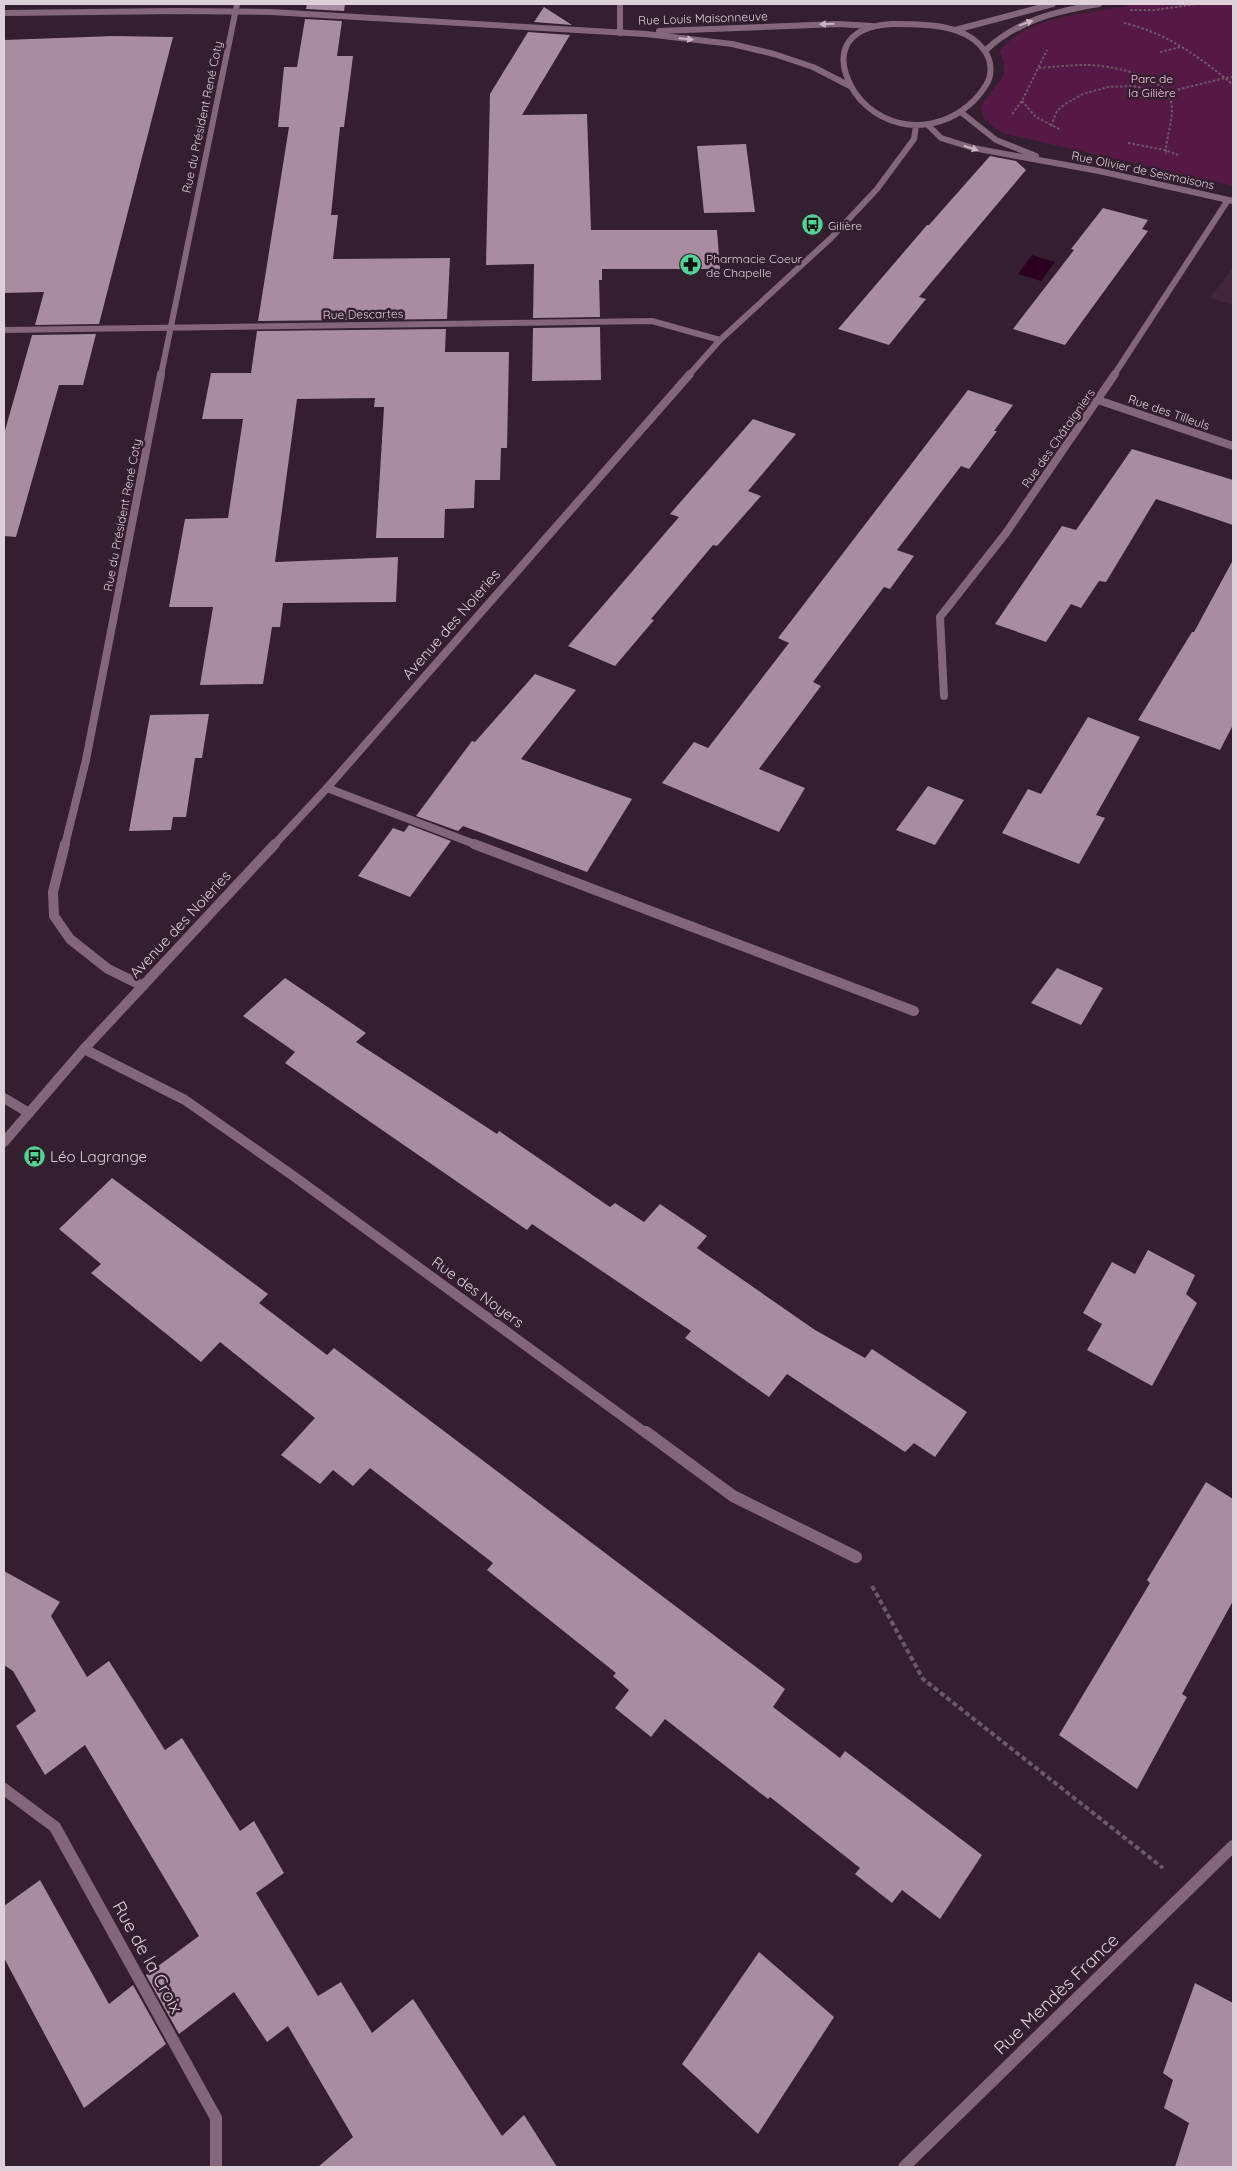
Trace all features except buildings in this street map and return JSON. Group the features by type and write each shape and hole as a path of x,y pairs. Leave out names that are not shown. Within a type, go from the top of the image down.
{"street":[{"path":"620,4 620,33"},
{"path":"954,30 1053,4"},
{"path":"986,50 994,41 1016,27 1050,14 1099,4"},
{"name":"Rue Louis Maisonneuve","path":"4,13 237,7 620,33 707,41 772,53 829,73 850,86"},
{"name":"Rue du Président René Coty","path":"143,986 108,969 70,939 54,916 53,892 86,760 170,328 237,7"},
{"name":"Rue Louis Maisonneuve","path":"620,33 838,24 876,26"},
{"path":"906,24 954,30 969,37 986,50 991,72 987,84 962,113 949,120 929,126 899,123 884,117 865,105 850,86 843,60 845,49 851,39 861,32 876,26 906,24"},
{"name":"Rue Olivier de Sesmaisons","path":"962,113 996,140 1054,162"},
{"name":"Avenue des Noieries","path":"4,1142 84,1049 327,788 720,340 831,238 877,189 914,139 916,126"},
{"name":"Rue Olivier de Sesmaisons","path":"929,126 934,133 945,140 985,152 1054,162 1232,200"},
{"name":"Rue des Châtaigniers","path":"944,696 940,618 1006,533 1232,200"},
{"name":"Rue Descartes","path":"4,330 652,321 720,340"},
{"name":"Rue des Tilleuls","path":"1098,400 1233,446"},
{"path":"327,788 914,1011"},
{"name":"Rue des Noyers","path":"84,1049 184,1100 292,1175 732,1496 856,1557"},
{"path":"4,1098 29,1113"},
{"name":"Rue de la Croix","path":"4,1789 55,1827 216,2118 216,2167"},
{"name":"Rue Mendès France","path":"904,2167 1233,1846"}],"path":[{"path":"1122,10 1154,10 1197,4"},
{"path":"1121,22 1142,26 1161,33 1233,84"},
{"path":"996,140 1002,133 1017,105 1022,101 1049,46"},
{"path":"1160,52 1182,47"},
{"path":"1039,68 1086,65 1123,70 1150,79 1168,92 1171,102 1165,150"},
{"path":"1051,126 1058,111 1065,104 1083,94 1108,87 1132,86 1168,92 1233,77"},
{"path":"856,1557 923,1680 1190,1890"}],"shaded area":[{"path":"1032,255 1055,262 1041,281 1018,274"},
{"path":"1233,267 1233,305 1210,298"}],"green space":[{"name":"Parc de la Gilière","path":"1137,4 1233,4 1233,186 1002,133 984,119 980,107 1004,75 1004,63 1000,51 1012,38 1027,29 1063,17"}],"place":[{"name":"Gilière","path":"812,225"},
{"name":"Pharmacie Coeur de Chapelle","path":"690,265"},
{"name":"Léo Lagrange","path":"34,1156"}]}
